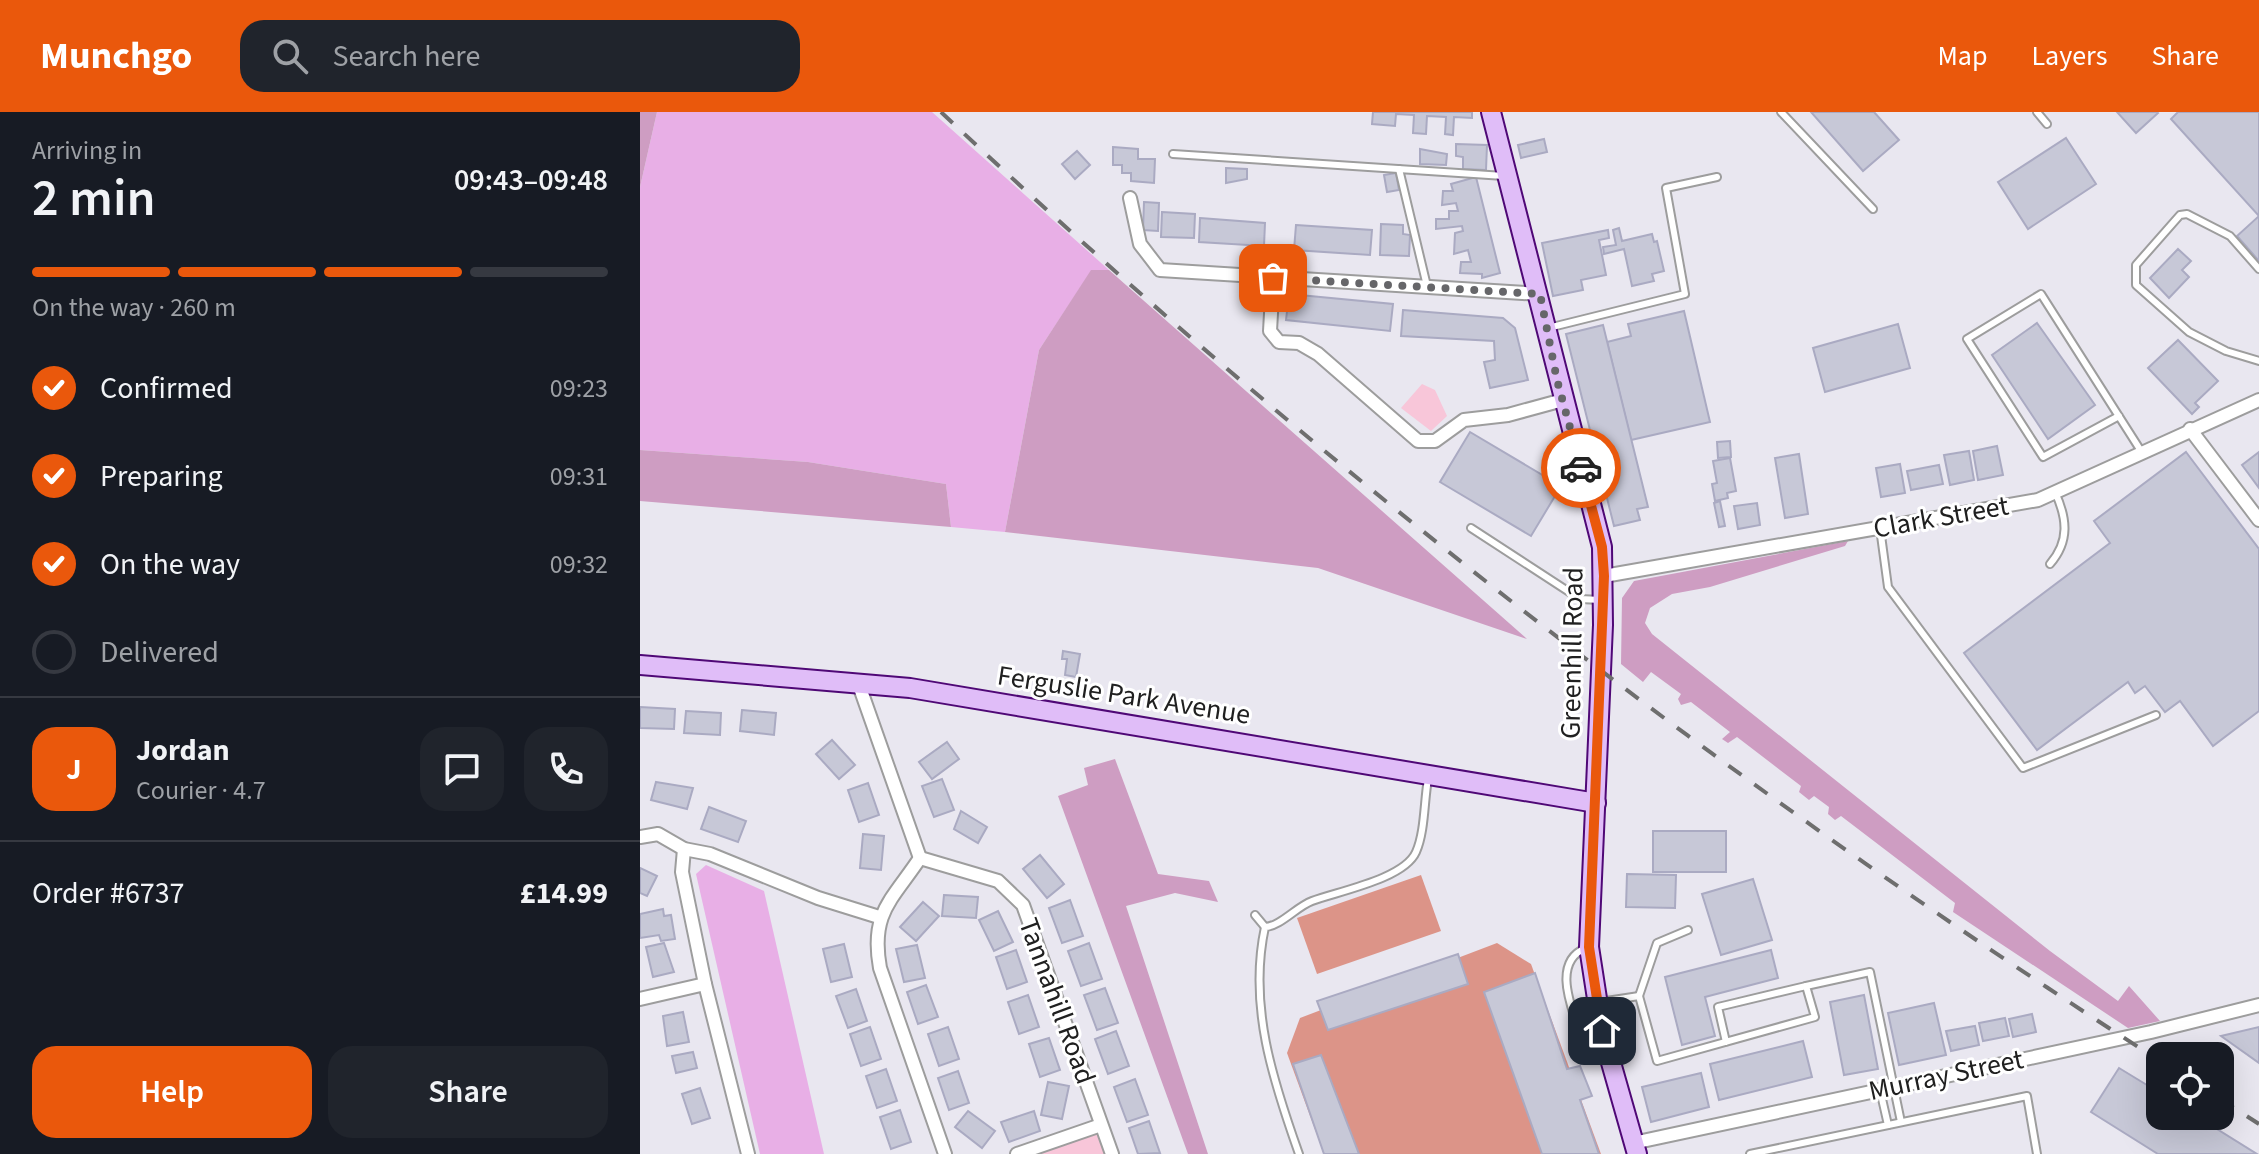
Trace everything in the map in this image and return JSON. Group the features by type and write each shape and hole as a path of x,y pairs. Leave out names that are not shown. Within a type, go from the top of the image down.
{"street":[{"name":"Greenhill Road","path":"1491,112 1540,294 1563,400 1602,547 1604,600 1589,947 1602,1031 1635,1149"},
{"path":"1130,198 1140,244 1160,270 1540,294"},
{"path":"1273,278 1270,331 1279,342 1299,343 1318,354 1418,441 1435,441 1464,420 1508,415 1563,400"},
{"name":"Clark Street","path":"1604,576 2012,505 2055,492 2259,400"},
{"path":"2190,429 2259,520"},
{"name":"Ferguslie Park Avenue","path":"640,665 910,688 1596,803"},
{"path":"859,685 920,858 879,917 876,947 880,968 945,1154"},
{"path":"640,837 658,834 684,849 710,854 818,898 879,917"},
{"path":"684,849 682,872 705,984 729,1082 735,1092 748,1154"},
{"name":"Tannahill Road","path":"920,858 998,881 1023,905 1112,1154"},
{"path":"640,999 705,984"},
{"name":"Murray Street","path":"1635,1149 1894,1086 2259,1005"},
{"path":"1017,1154 1101,1125"}],"lane":[{"path":"1781,112 1873,209"},
{"path":"2037,112 2047,124"},
{"path":"1173,154 1508,177"},
{"path":"1399,169 1427,287"},
{"path":"1548,328 1685,294 1666,188 1717,177"},
{"path":"2259,269 2230,236 2187,214 2180,215 2145,255 2133,274 2136,285 2189,332 2226,351 2259,361"},
{"path":"2119,416 2043,457 1967,339 2041,294 2119,416 2141,451"},
{"path":"2050,564 2058,555 2066,529 2055,492"},
{"path":"1471,528 1580,599 1604,600"},
{"path":"1880,528 1888,587 2023,768 2156,715"},
{"path":"1265,927 1274,926 1287,913 1309,902 1401,870 1416,852 1429,776"},
{"path":"1255,915 1265,927"},
{"path":"1265,927 1259,953 1261,1011 1270,1072 1299,1154"},
{"path":"1688,930 1657,943 1639,996 1657,1061 1815,1017 1806,986"},
{"path":"1589,947 1576,952 1566,970 1580,1034 1602,1031"},
{"path":"1726,1042 1718,1007 1870,972 1901,1122"},
{"path":"1596,1002 1639,996"},
{"path":"1880,1090 1888,1125"},
{"path":"1750,1154 2027,1096 2037,1154"}],"shaded area":[{"path":"640,112 657,112 640,187"},
{"path":"657,112 932,112 1109,270 1091,271 1039,350 1005,532 951,527 946,484 808,462 640,450 640,187"},
{"path":"1091,270 1109,270 1527,639 1318,568 1005,532 1039,350"},
{"path":"1422,384 1435,390 1447,416 1431,431 1401,408"},
{"path":"640,450 808,462 946,484 951,527 640,501"},
{"path":"1848,541 1845,546 1710,587 1672,594 1650,608 1645,623 1652,634 2050,951 2118,1001 2129,986 2160,1021 2128,1028 1953,912 1955,903 1841,816 1835,820 1828,814 1829,807 1814,796 1809,800 1799,792 1801,786 1737,737 1728,743 1722,739 1730,732 1691,702 1681,705 1678,699 1681,694 1651,672 1643,682 1621,664 1622,598 1634,581"},
{"path":"1115,759 1158,874 1209,881 1218,902 1175,893 1126,906 1208,1154 1188,1154 1058,796 1088,785 1084,768"},
{"path":"706,865 764,891 824,1154 760,1154 696,874"},
{"path":"1421,875 1441,931 1317,974 1297,918"},
{"path":"1497,943 1531,964 1601,1154 1324,1154 1287,1053 1300,1018"},
{"path":"1097,1132 1106,1154 1035,1154"}],"building":[{"path":"1373,112 1472,112 1472,118 1454,117 1453,135 1445,134 1446,117 1427,116 1426,134 1413,133 1414,115 1396,114 1395,126 1372,124"},
{"path":"1811,112 1874,112 1899,140 1863,171"},
{"path":"2117,112 2157,112 2158,113 2136,133"},
{"path":"2178,112 2259,112 2259,216 2171,119"},
{"path":"2066,138 2096,184 2028,229 1998,182"},
{"path":"1544,139 1547,152 1521,158 1518,145"},
{"path":"1456,144 1487,145 1486,170 1463,169 1463,157 1456,156"},
{"path":"1113,147 1138,149 1138,159 1155,159 1154,183 1131,181 1131,173 1122,173 1122,165 1113,165"},
{"path":"1420,149 1447,154 1446,165 1420,164"},
{"path":"1077,151 1090,165 1075,179 1062,164"},
{"path":"1226,168 1247,169 1247,179 1226,183"},
{"path":"1396,173 1399,190 1387,192 1384,175"},
{"path":"1476,177 1500,273 1482,278 1482,274 1460,273 1461,262 1471,262 1468,250 1454,254 1455,233 1463,231 1462,226 1436,229 1436,219 1449,219 1449,211 1458,211 1456,203 1442,205 1443,191 1453,191 1451,184"},
{"path":"1144,202 1159,203 1158,231 1143,230"},
{"path":"1162,212 1195,214 1194,238 1161,237"},
{"path":"2259,216 2259,261 2237,236"},
{"path":"1200,218 1265,223 1264,246 1199,242"},
{"path":"1381,224 1403,225 1403,234 1410,235 1409,256 1380,255"},
{"path":"1296,225 1372,230 1370,255 1294,250"},
{"path":"1619,228 1622,241 1652,234 1654,242 1657,241 1664,271 1652,274 1654,281 1632,286 1624,249 1604,254 1603,247 1616,245 1613,230"},
{"path":"1608,230 1609,238 1599,240 1606,275 1581,280 1583,290 1553,296 1542,243"},
{"path":"2178,249 2191,261 2182,270 2189,277 2169,298 2150,278"},
{"path":"1289,294 1393,304 1390,331 1286,320"},
{"path":"1403,310 1503,318 1515,328 1528,380 1490,388 1484,362 1495,360 1494,341 1401,336"},
{"path":"1684,311 1710,422 1631,440 1607,342 1631,336 1628,324"},
{"path":"2037,323 2095,405 2048,439 1992,355"},
{"path":"1898,324 1910,368 1825,392 1813,348"},
{"path":"1603,325 1648,507 1637,509 1640,520 1614,526 1566,334"},
{"path":"2178,340 2218,381 2195,403 2199,407 2192,414 2148,368"},
{"path":"1470,432 1561,486 1531,536 1440,482"},
{"path":"1730,441 1731,457 1718,458 1717,442"},
{"path":"1997,446 2003,475 1978,480 1973,451"},
{"path":"1969,451 1974,480 1950,485 1944,455"},
{"path":"2186,452 2259,549 2259,711 2213,746 2180,701 2165,712 2145,686 2135,693 2128,682 2037,750 1964,653 2110,543 2094,521"},
{"path":"2259,452 2259,488 2242,465"},
{"path":"1799,454 1808,514 1785,518 1775,458"},
{"path":"1730,458 1736,491 1727,493 1728,498 1715,501 1712,484 1717,483 1713,461"},
{"path":"1900,464 1905,493 1881,497 1876,468"},
{"path":"1939,465 1943,484 1911,490 1907,471"},
{"path":"1720,501 1725,526 1719,527 1714,503"},
{"path":"1757,503 1760,525 1738,529 1734,506"},
{"path":"1063,651 1080,654 1076,677 1065,675 1067,659 1062,659"},
{"path":"640,707 675,709 674,729 640,728"},
{"path":"742,710 776,713 774,735 740,731"},
{"path":"686,711 721,713 720,735 684,733"},
{"path":"832,740 855,765 839,779 816,754"},
{"path":"947,742 959,759 932,779 919,762"},
{"path":"942,779 954,810 934,817 922,786"},
{"path":"656,782 693,788 687,809 651,800"},
{"path":"868,783 879,815 859,822 848,790"},
{"path":"709,807 746,821 738,842 701,829"},
{"path":"961,811 987,827 978,843 954,829"},
{"path":"1653,831 1726,831 1726,872 1653,872"},
{"path":"863,834 884,836 881,870 860,868"},
{"path":"1040,855 1064,884 1047,898 1023,869"},
{"path":"640,868 657,876 647,896 640,893"},
{"path":"1627,874 1676,875 1675,908 1626,907"},
{"path":"1753,879 1772,940 1721,955 1702,894"},
{"path":"944,895 978,897 976,918 942,916"},
{"path":"1070,900 1083,936 1062,943 1049,908"},
{"path":"923,902 939,916 916,941 900,927"},
{"path":"663,909 664,916 671,915 675,939 661,941 659,935 640,938 640,914"},
{"path":"998,911 1013,942 994,951 979,920"},
{"path":"664,943 674,972 653,977 646,947"},
{"path":"1089,943 1102,979 1081,986 1068,951"},
{"path":"844,944 852,977 831,982 823,949"},
{"path":"917,945 925,978 904,982 896,949"},
{"path":"1016,950 1027,982 1007,989 996,957"},
{"path":"1771,950 1778,978 1705,997 1715,1036 1682,1045 1665,977"},
{"path":"1458,954 1468,984 1328,1030 1317,1001"},
{"path":"1535,973 1567,1069 1580,1066 1592,1096 1580,1100 1599,1154 1542,1154 1484,992"},
{"path":"926,985 938,1017 918,1024 907,992"},
{"path":"1105,988 1118,1023 1097,1030 1084,995"},
{"path":"856,989 867,1021 848,1028 836,996"},
{"path":"1028,995 1039,1027 1019,1034 1008,1002"},
{"path":"1864,995 1878,1069 1844,1075 1830,1002"},
{"path":"1934,1003 1946,1055 1899,1065 1888,1013"},
{"path":"683,1012 689,1042 667,1046 663,1016"},
{"path":"2032,1014 2036,1032 2013,1037 2009,1019"},
{"path":"2005,1018 2009,1036 1983,1041 1979,1023"},
{"path":"1975,1026 1979,1045 1951,1051 1946,1031"},
{"path":"870,1027 881,1059 861,1066 850,1034"},
{"path":"948,1027 959,1059 939,1066 928,1034"},
{"path":"2259,1027 2259,1063 2234,1045 2234,1042 2221,1036"},
{"path":"1116,1031 1129,1066 1108,1074 1095,1039"},
{"path":"1049,1038 1060,1070 1040,1077 1029,1044"},
{"path":"1803,1041 1812,1077 1719,1100 1710,1064"},
{"path":"693,1052 697,1068 676,1073 672,1056"},
{"path":"1321,1055 1359,1154 1324,1154 1293,1064"},
{"path":"2119,1068 2146,1084 2146,1130 2218,1130 2257,1154 2158,1154 2091,1112"},
{"path":"886,1069 897,1101 877,1108 866,1076"},
{"path":"958,1071 969,1103 949,1110 938,1078"},
{"path":"1701,1073 1709,1107 1651,1122 1642,1087"},
{"path":"1135,1079 1148,1115 1127,1122 1114,1087"},
{"path":"1048,1082 1069,1086 1062,1119 1041,1115"},
{"path":"700,1088 710,1118 692,1124 682,1094"},
{"path":"900,1110 911,1142 891,1149 880,1117"},
{"path":"968,1111 995,1131 982,1148 955,1127"},
{"path":"1034,1111 1040,1131 1009,1142 1001,1122"},
{"path":"1149,1121 1160,1153 1138,1154 1129,1128"}],"railway":[{"path":"941,112 1083,243 1229,370 1528,615 1682,732 1839,845 2146,1052"},
{"path":"2234,1108 2259,1124"}],"way so far":[{"path":"1273,278 1540,294 1557,380 1581,468"}],"route":[{"path":"1581,468 1602,547 1604,576 1589,947 1602,1031"}]}
